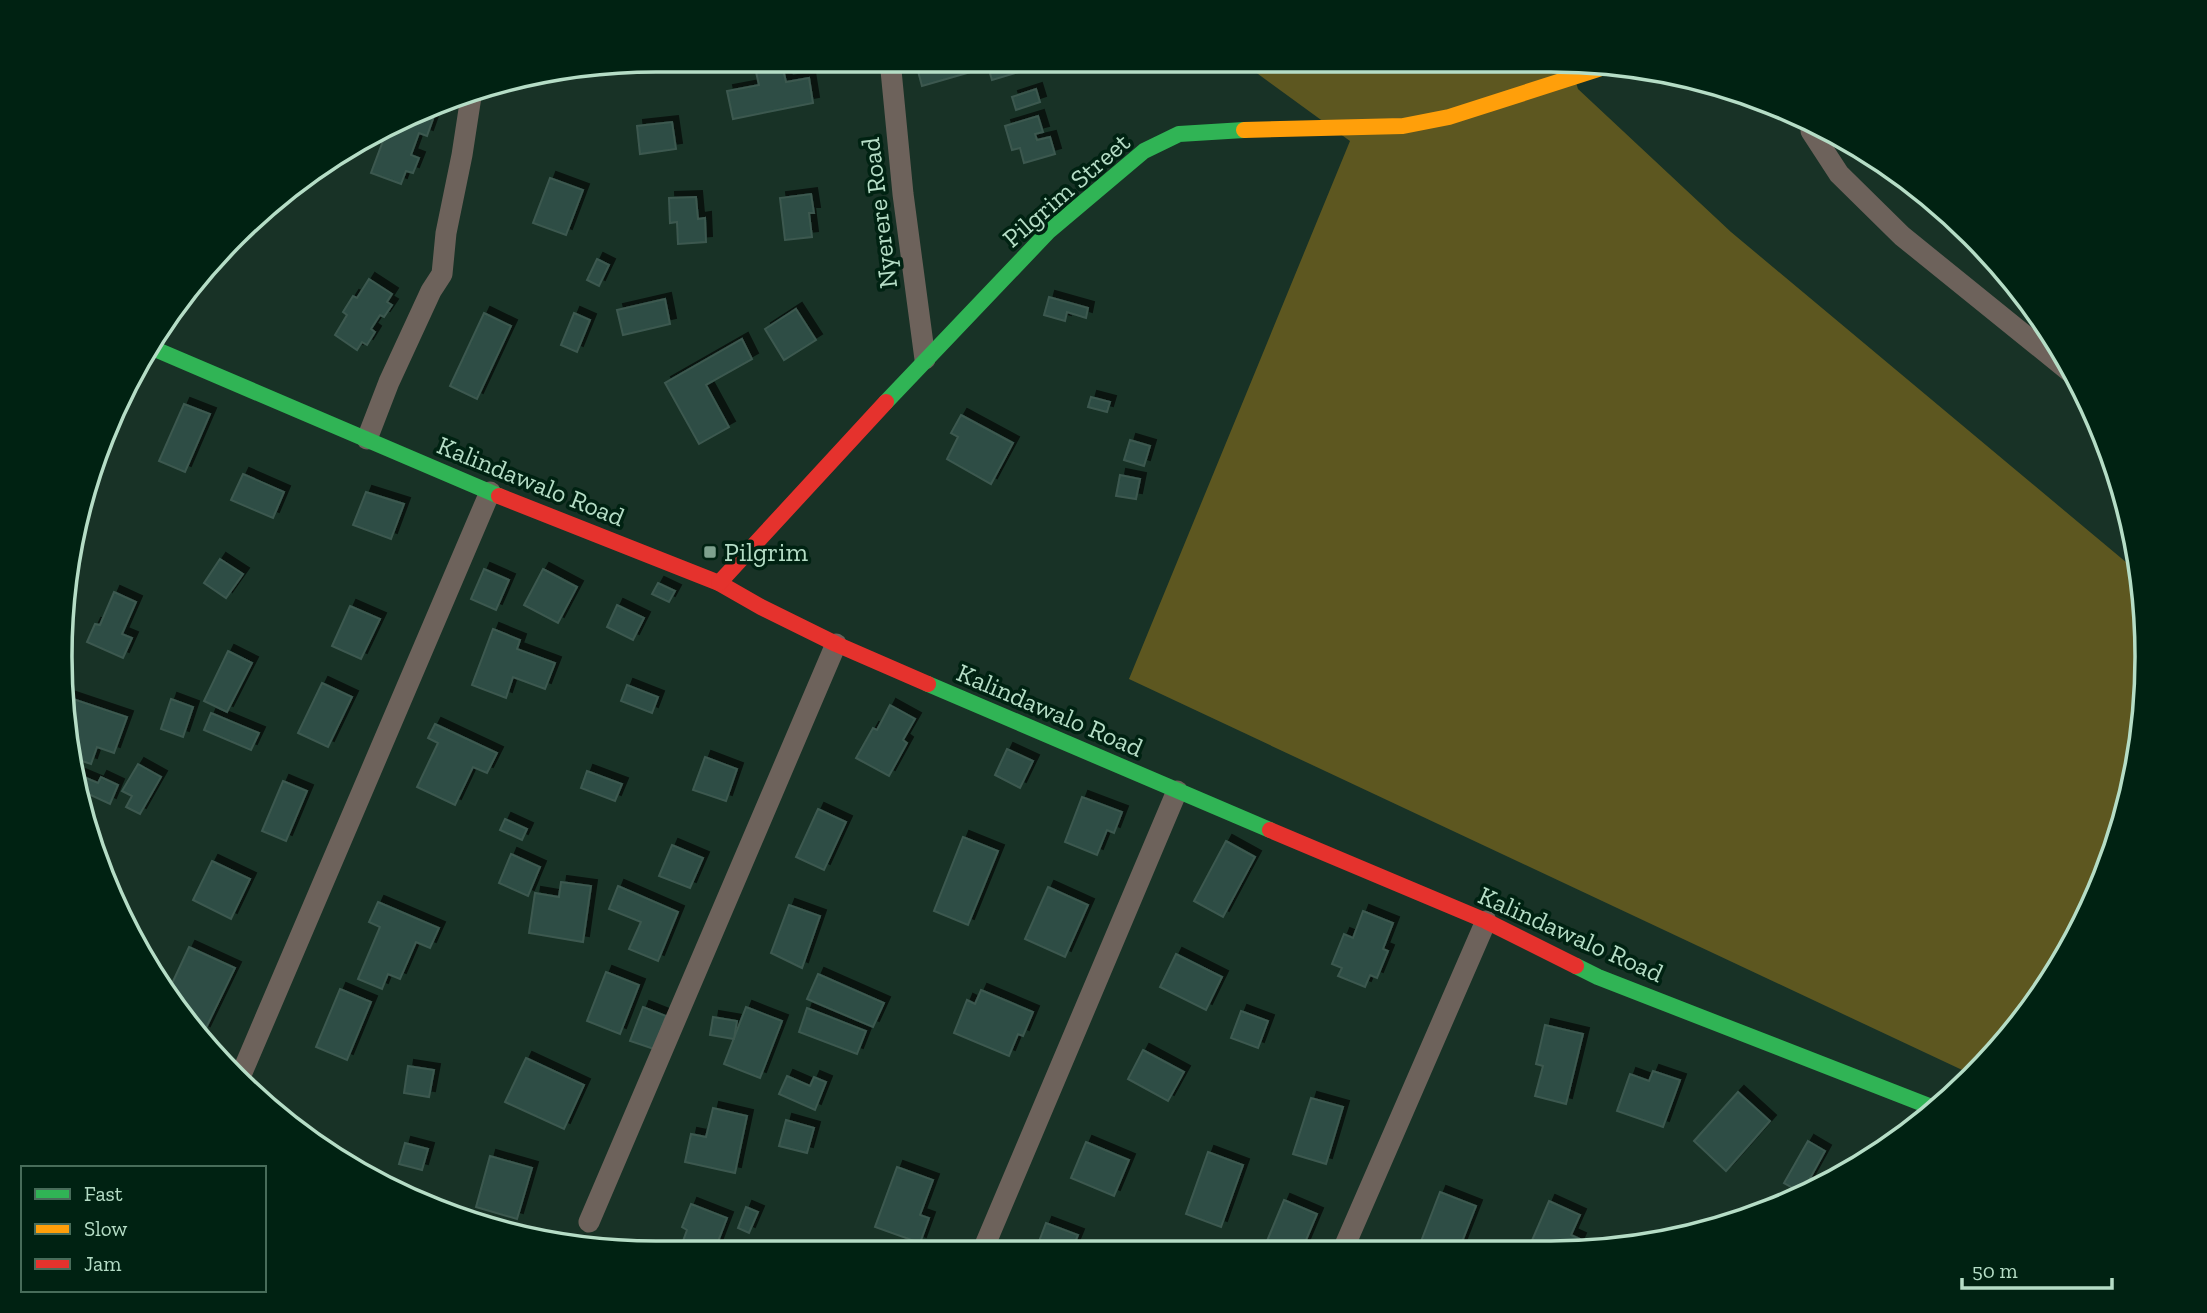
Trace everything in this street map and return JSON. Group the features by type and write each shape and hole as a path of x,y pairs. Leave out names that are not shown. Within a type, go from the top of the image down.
{"street":[{"name":"Nyerere Road","path":"891,72 903,194 925,359"},
{"name":"Pilgrim Street","path":"719,583 925,359 1048,232 1144,151 1180,134 1403,126 1449,117 1586,73"},
{"path":"367,439 400,359 431,291 442,274 446,233 470,103"},
{"path":"1813,134 1839,174 1902,236 2054,358"},
{"name":"Kalindawalo Road","path":"158,351 490,492 719,583 836,644 1486,921 1598,977 1925,1105"},
{"path":"243,1070 490,492"},
{"path":"589,1222 836,644"},
{"path":"987,1241 1177,791"},
{"path":"1347,1241 1486,921"}],"shaded area":[{"path":"1255,72 1573,73 1578,89 1731,232 2127,563 2134,618 2134,695 2124,771 2104,844 2091,880 2057,949 2014,1012 1963,1071 1129,679 1350,141"}],"building":[{"path":"756,72 784,72 786,82 809,78 813,103 733,119 727,91 759,85"},
{"path":"918,72 971,72 922,86"},
{"path":"990,72 1019,72 992,80"},
{"path":"1036,89 1040,102 1016,110 1012,97"},
{"path":"1038,116 1043,132 1035,134 1037,140 1050,137 1055,154 1024,163 1020,148 1012,150 1005,126"},
{"path":"429,118 433,119 427,136 419,133 411,155 419,158 413,173 406,171 401,184 371,173 383,140"},
{"path":"672,122 676,149 640,154 637,126"},
{"path":"550,178 583,190 566,235 533,223"},
{"path":"811,194 814,213 809,213 812,237 785,240 780,198"},
{"path":"696,197 698,219 705,218 706,242 678,244 677,222 670,223 669,198"},
{"path":"597,259 609,265 599,286 587,280"},
{"path":"369,279 392,294 387,302 392,305 384,317 380,315 371,329 375,332 367,345 362,342 357,350 335,335 347,315 343,312 353,296 357,298"},
{"path":"1049,297 1088,308 1086,318 1067,312 1065,321 1044,315"},
{"path":"665,299 670,324 623,335 617,310"},
{"path":"796,309 816,340 784,360 765,329"},
{"path":"484,313 511,326 477,399 450,386"},
{"path":"574,313 590,320 577,352 561,345"},
{"path":"742,339 752,359 706,385 729,427 699,444 665,383"},
{"path":"1091,397 1110,402 1107,412 1088,407"},
{"path":"184,404 210,414 185,472 159,461"},
{"path":"961,415 1013,443 991,484 947,459 958,437 951,433"},
{"path":"1130,440 1150,446 1144,466 1124,460"},
{"path":"243,474 284,492 273,518 231,500"},
{"path":"1120,475 1140,479 1136,499 1116,496"},
{"path":"366,492 404,504 391,539 353,525"},
{"path":"220,559 243,574 226,598 204,583"},
{"path":"484,569 509,580 496,610 471,599"},
{"path":"543,569 577,587 558,623 524,605"},
{"path":"658,583 675,591 669,602 652,594"},
{"path":"114,592 136,602 122,634 132,638 123,658 87,642 95,624 100,625"},
{"path":"617,605 644,618 633,640 607,627"},
{"path":"350,606 380,619 361,659 332,646"},
{"path":"493,629 520,640 517,649 555,663 545,689 513,677 506,698 472,685"},
{"path":"228,651 252,663 227,712 204,701"},
{"path":"322,683 352,697 328,747 298,733"},
{"path":"627,685 658,697 652,713 621,701"},
{"path":"73,699 127,717 114,753 97,747 91,764 81,761"},
{"path":"171,699 193,707 183,737 161,729"},
{"path":"890,705 915,719 903,740 907,743 889,776 856,758 873,728 877,730"},
{"path":"211,713 259,733 251,750 204,730"},
{"path":"435,724 497,753 487,773 473,767 455,805 417,787 438,743 428,738"},
{"path":"1007,749 1033,761 1020,788 995,775"},
{"path":"705,757 737,769 726,801 693,790"},
{"path":"138,764 161,777 140,814 126,807 132,796 122,791"},
{"path":"587,771 622,784 615,801 581,788"},
{"path":"85,777 98,783 101,777 118,785 110,804 89,794"},
{"path":"283,781 307,791 286,841 262,831"},
{"path":"1082,797 1122,812 1114,833 1107,830 1097,855 1065,842"},
{"path":"818,809 846,822 824,870 796,857"},
{"path":"505,819 527,829 522,840 500,830"},
{"path":"963,837 998,851 968,925 934,911"},
{"path":"1226,841 1255,857 1223,917 1194,901"},
{"path":"672,845 703,858 690,888 659,876"},
{"path":"511,854 540,867 528,896 499,883"},
{"path":"212,861 250,879 231,919 193,900"},
{"path":"561,882 591,886 583,942 529,933 535,893 559,897"},
{"path":"618,886 678,912 658,961 629,949 641,922 609,909"},
{"path":"1048,887 1088,905 1065,957 1025,939"},
{"path":"378,902 439,928 430,948 416,942 400,979 388,974 382,989 358,979 380,927 369,922"},
{"path":"789,905 820,916 802,968 771,953"},
{"path":"1363,911 1393,923 1383,949 1388,951 1377,978 1370,975 1365,987 1338,976 1342,968 1332,964 1344,934 1353,938"},
{"path":"189,947 235,968 206,1028 172,984"},
{"path":"1176,954 1222,977 1206,1010 1160,987"},
{"path":"606,972 639,985 620,1034 587,1021"},
{"path":"818,974 884,1003 873,1027 807,999"},
{"path":"340,989 371,1002 347,1060 316,1047"},
{"path":"981,990 1033,1012 1023,1036 1018,1034 1009,1056 954,1033 967,1000 975,1004"},
{"path":"643,1007 666,1016 654,1049 630,1041"},
{"path":"746,1007 782,1021 760,1078 724,1064"},
{"path":"807,1008 866,1031 857,1054 799,1032"},
{"path":"1241,1011 1268,1021 1258,1048 1231,1038"},
{"path":"713,1017 737,1021 734,1039 710,1035"},
{"path":"1545,1025 1583,1034 1566,1104 1535,1096 1543,1066 1536,1064"},
{"path":"1143,1050 1184,1072 1168,1101 1128,1079"},
{"path":"526,1058 584,1085 564,1129 505,1102"},
{"path":"408,1066 434,1070 429,1097 404,1093"},
{"path":"1653,1071 1680,1080 1663,1127 1617,1111 1630,1074 1649,1081"},
{"path":"787,1076 810,1086 814,1077 826,1082 815,1110 779,1094"},
{"path":"1738,1092 1770,1121 1726,1171 1694,1141"},
{"path":"1311,1098 1343,1107 1326,1164 1293,1154"},
{"path":"713,1108 747,1116 735,1173 685,1162 691,1134 706,1137"},
{"path":"786,1120 814,1128 807,1153 779,1146"},
{"path":"1808,1141 1825,1151 1808,1181 1793,1188 1784,1183"},
{"path":"1086,1142 1129,1160 1114,1196 1071,1178"},
{"path":"405,1143 428,1149 422,1170 399,1164"},
{"path":"1208,1152 1243,1165 1221,1227 1186,1214"},
{"path":"490,1156 532,1168 517,1219 476,1207"},
{"path":"897,1167 933,1180 920,1215 929,1218 921,1241 875,1227"},
{"path":"1440,1192 1476,1206 1462,1241 1421,1241"},
{"path":"1284,1200 1317,1214 1306,1241 1267,1241"},
{"path":"1549,1201 1580,1215 1571,1235 1579,1240 1532,1241"},
{"path":"691,1204 727,1218 718,1241 683,1241 687,1230 682,1227"},
{"path":"746,1207 758,1212 749,1233 738,1228"},
{"path":"1046,1223 1078,1235 1076,1241 1039,1241"}],"traffic: fast":[{"path":"886,402 1048,232 1144,151 1179,134 1244,130"},
{"path":"158,351 499,496"},
{"path":"928,684 1270,830"},
{"path":"1576,966 1598,977 1925,1105"}],"traffic: slow":[{"path":"1244,130 1403,126 1449,117 1586,73"}],"traffic: jam":[{"path":"719,583 886,402"},
{"path":"499,496 719,583 836,644 928,684"},
{"path":"1270,830 1486,921 1576,966"}],"place":[{"name":"Pilgrim","path":"710,552"}]}
